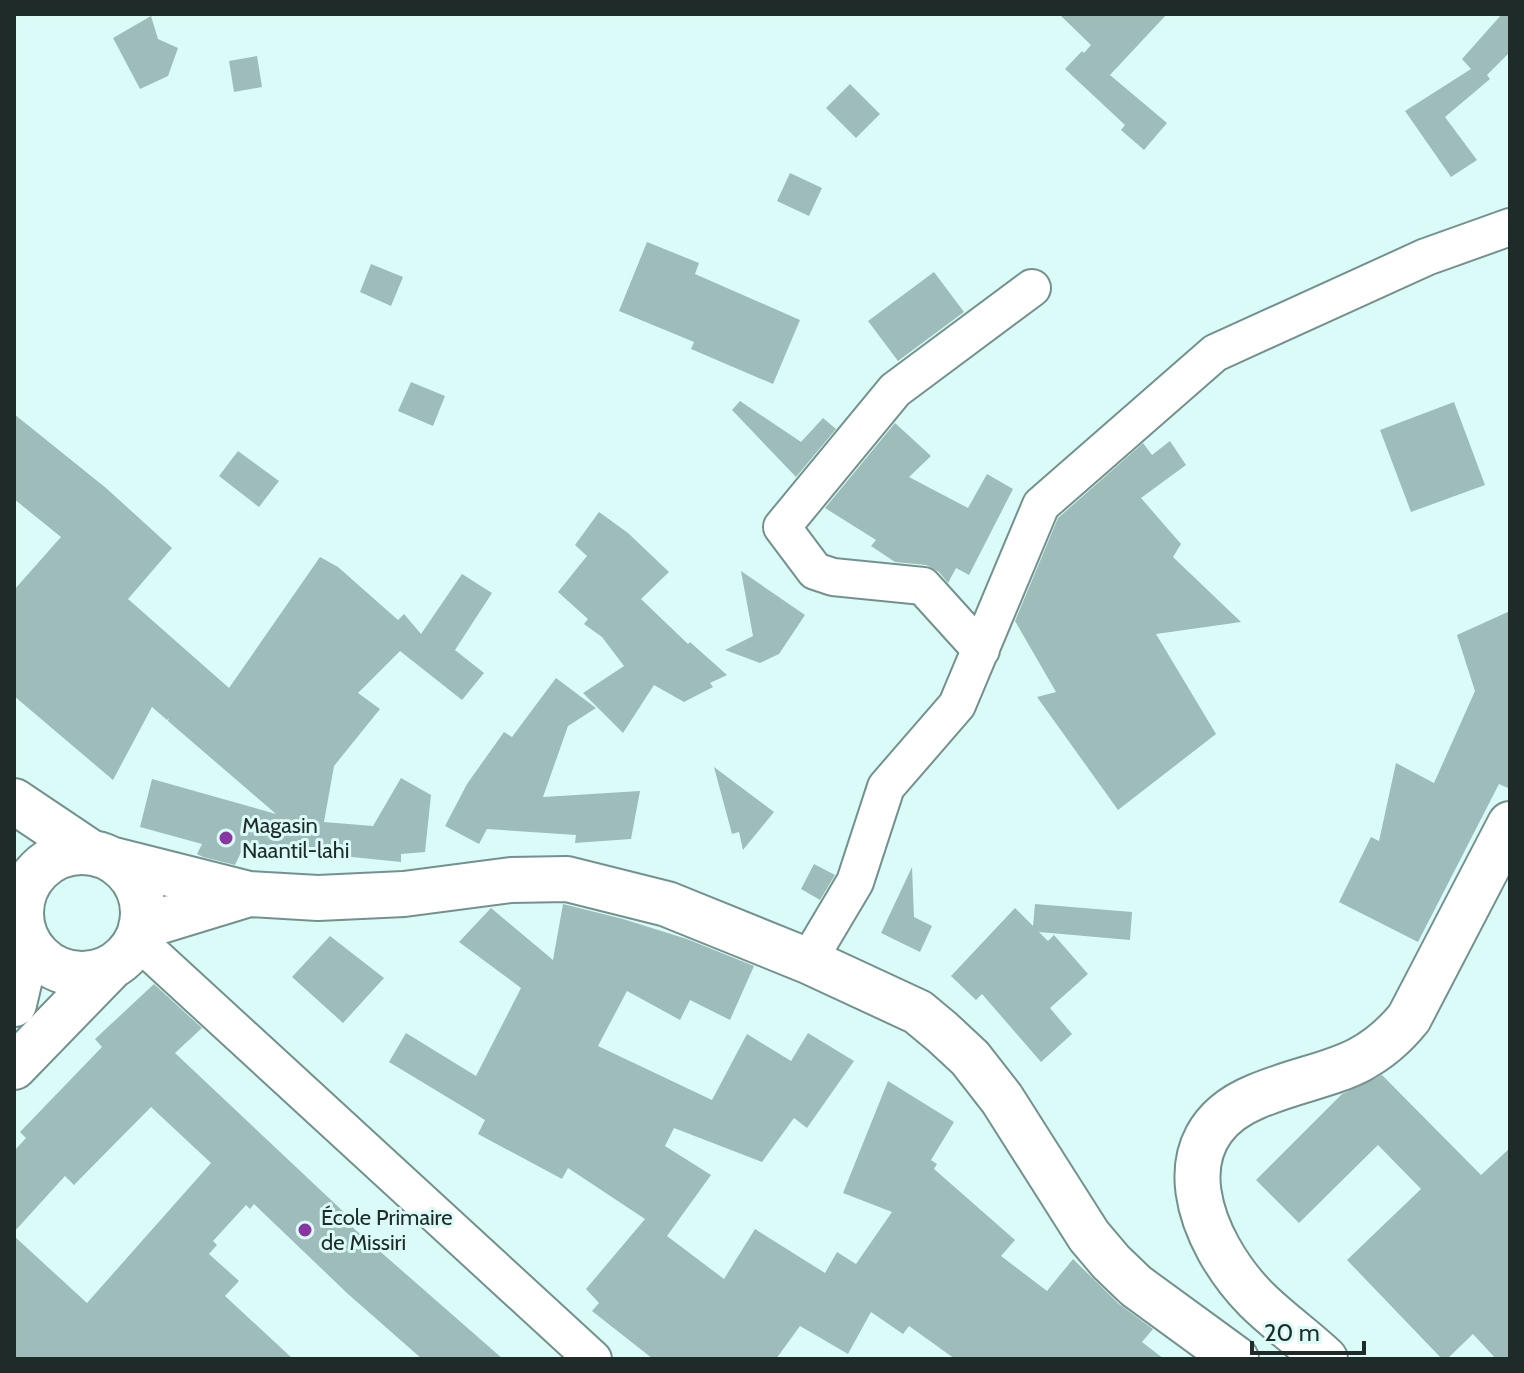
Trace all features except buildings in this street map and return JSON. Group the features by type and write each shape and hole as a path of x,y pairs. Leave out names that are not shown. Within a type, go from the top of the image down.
{"street":[{"path":"808,961 855,882 886,787 957,705 1041,505 1215,353 1426,257 1510,227"},
{"path":"981,650 923,586 833,577 815,571 782,527 895,390 1032,288"},
{"path":"14,801 132,878 142,902 130,944 14,1067"},
{"path":"1325,1359 1254,1297 1221,1250 1205,1217 1197,1189 1196,1166 1202,1145 1221,1117 1235,1107 1253,1097 1360,1061 1396,1033 1409,1018 1510,824"},
{"path":"14,1004 22,970 25,936 20,914 19,880 69,852 102,856 249,894 318,898 404,894 511,880 567,879 667,904 808,961 918,1012 970,1058 1002,1099 1089,1236 1111,1262 1136,1286 1236,1359"},
{"path":"25,936 39,957 61,971 87,974 130,944 249,894"},
{"path":"130,944 593,1359"}],"place":[{"name":"Magasin Naantil-lahi","path":"226,838"},
{"name":"École Primaire de Missiri","path":"305,1230"}]}
